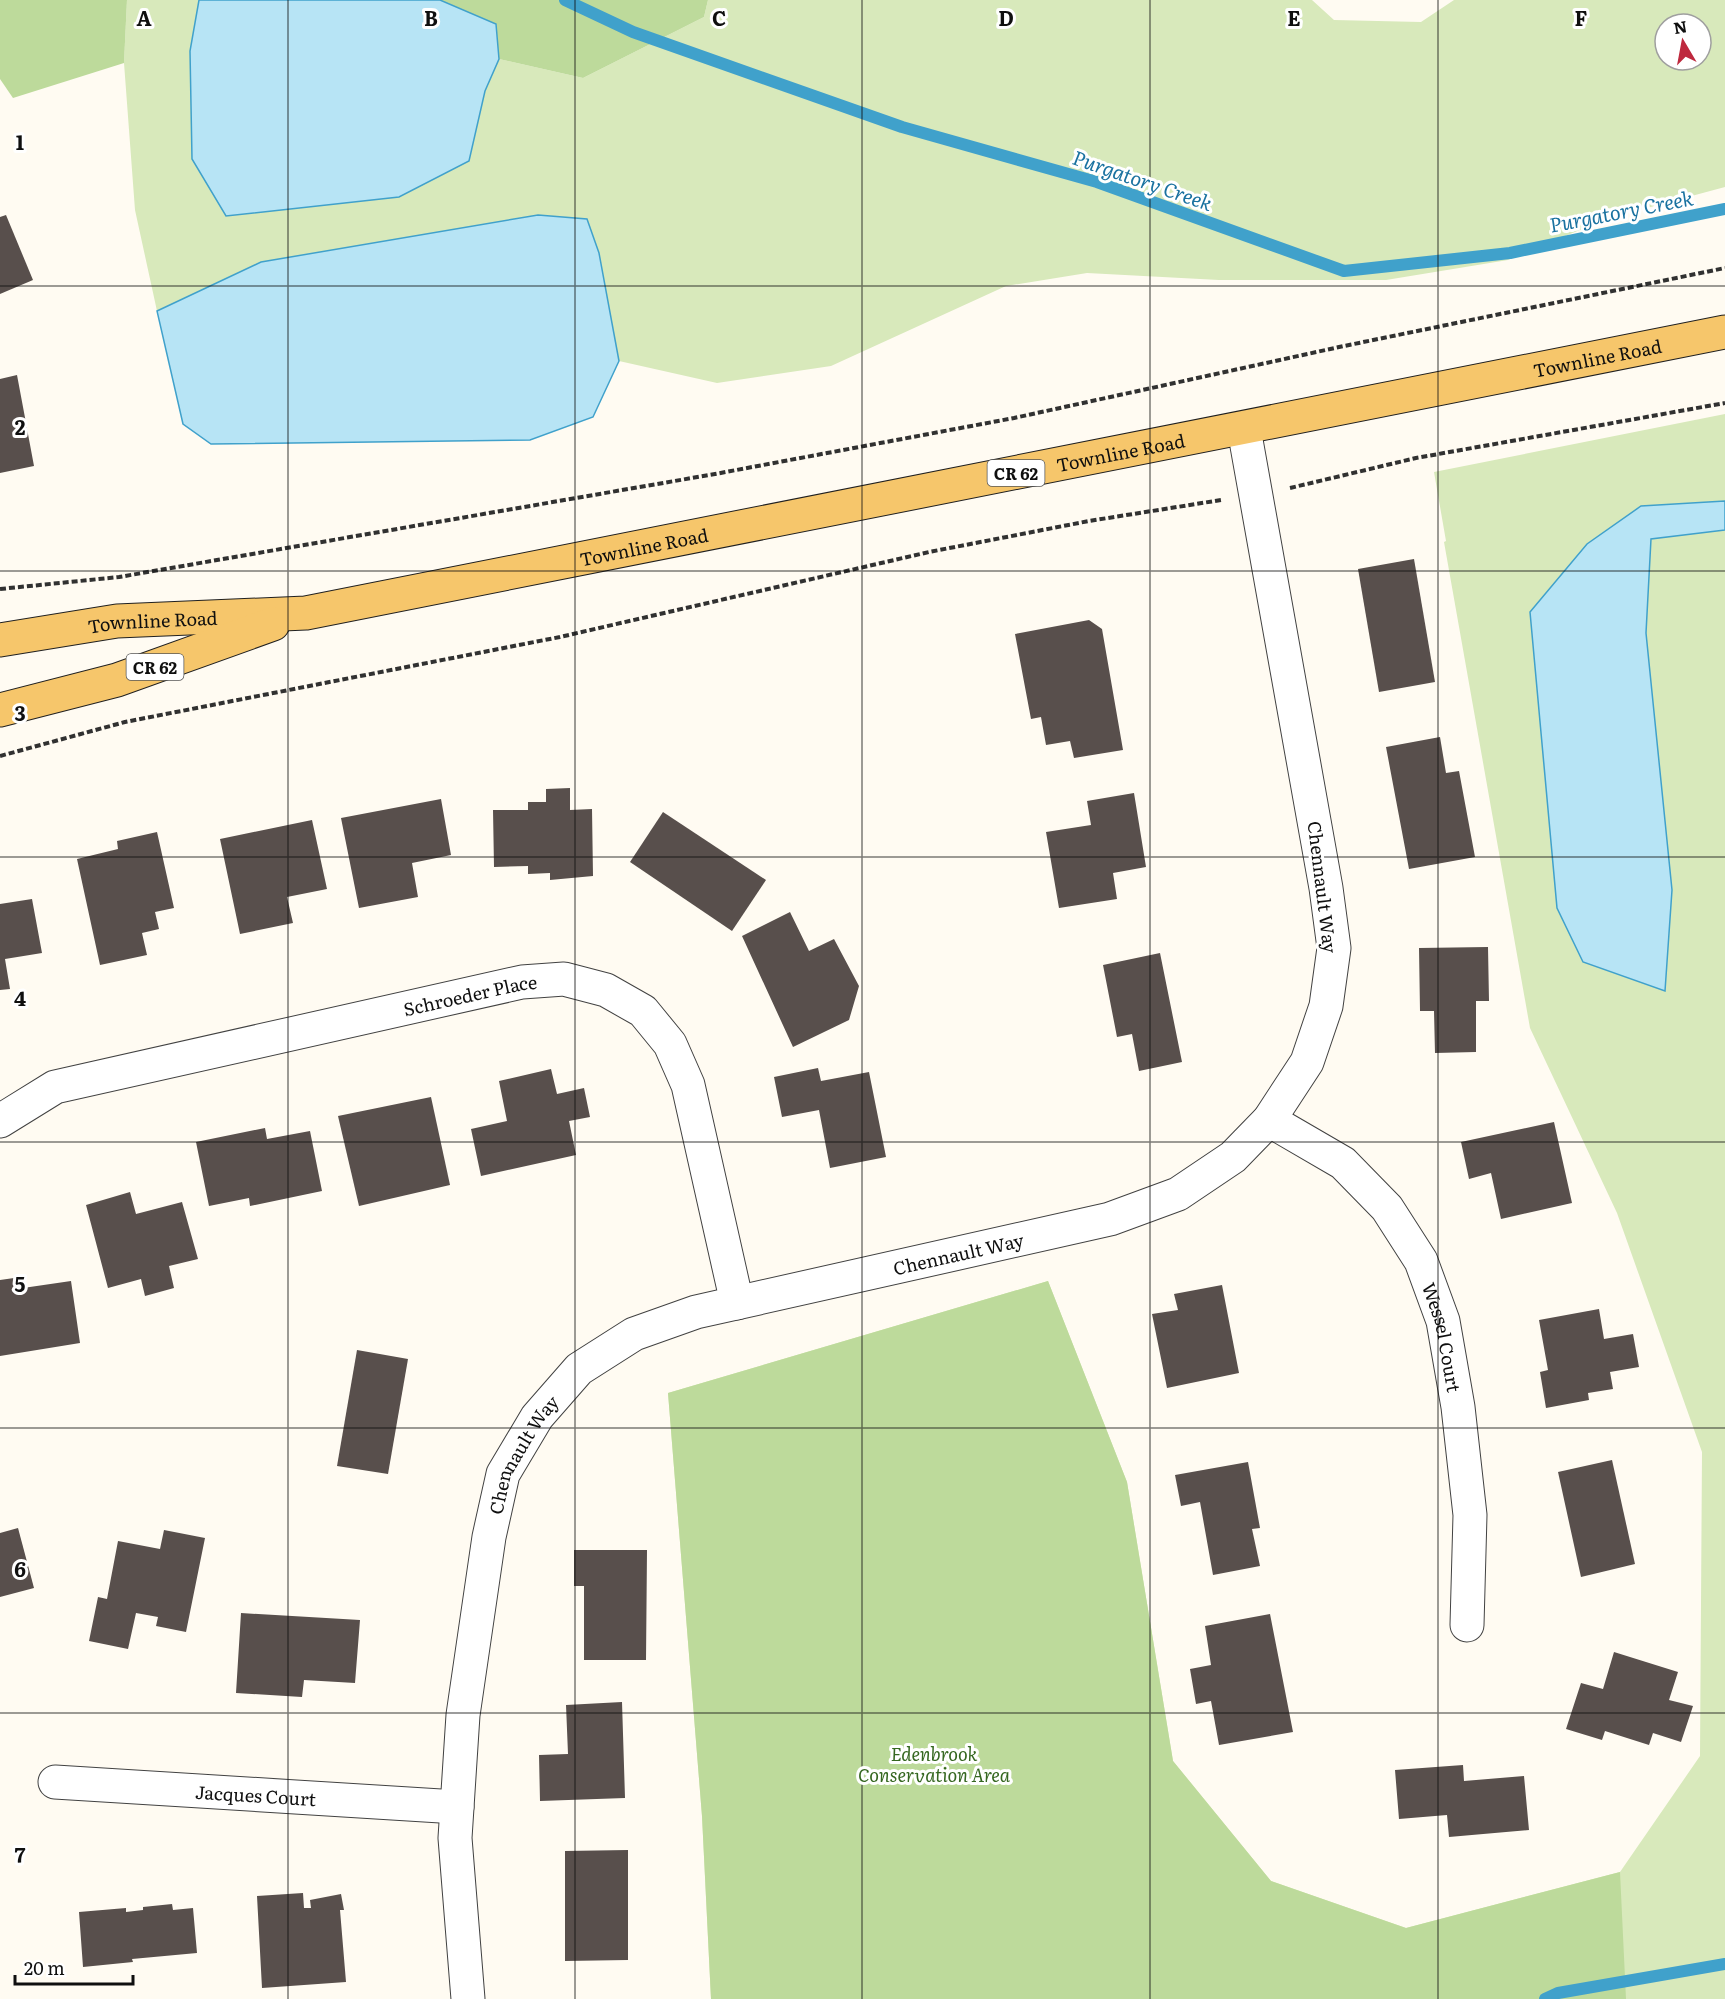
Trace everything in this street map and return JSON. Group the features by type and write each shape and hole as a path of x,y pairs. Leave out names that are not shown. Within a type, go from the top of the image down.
{"main road":[{"name":"Townline Road","path":"0,710 117,680 306,613 1725,332"},
{"name":"Townline Road","path":"0,640 117,621 306,613"}],"street":[{"name":"Chennault Way","path":"468,1999 455,1838 463,1715 489,1538 503,1474 537,1417 579,1369 634,1334 696,1312 1110,1219 1178,1194 1233,1157 1269,1120 1307,1062 1326,1006 1334,948 1326,888 1258,494 1244,429"},
{"name":"Schroeder Place","path":"0,1121 55,1087 522,982 564,979 606,990 643,1011 670,1044 688,1085 737,1303"},
{"name":"Wessel Court","path":"1269,1120 1342,1163 1387,1208 1421,1261 1443,1321 1458,1407 1470,1515 1467,1625"},
{"name":"Jacques Court","path":"54,1782 457,1808"}],"path":[{"path":"0,589 119,577 716,474 1014,418 1344,346 1725,268"},
{"path":"0,756 125,722 560,637 929,552 1089,521 1323,482 1416,458 1725,403"}],"green space":[{"path":"0,0 127,0 124,63 13,98 0,79"},
{"path":"127,0 199,0 190,51 469,161 485,91 499,59 583,78 704,17 708,0 1312,0 1334,20 1421,22 1454,0 1725,0 1725,187 1606,219 1508,260 1386,280 1219,280 1087,273 1006,286 831,366 717,383 619,361 599,253 587,219 538,215 261,262 157,311 135,210 124,63"},
{"path":"440,0 708,0 704,17 583,78 499,59 496,24"},
{"name":"Edenbrook Conservation Area","path":"1725,414 1725,1999 711,1999 702,1816 668,1393 1048,1281 1127,1482 1173,1761 1271,1881 1406,1928 1620,1872 1700,1756 1702,1452 1617,1213 1530,1028 1444,542 1446,541 1434,472"},
{"name":"Edenbrook Conservation Area","path":"1048,1281 1127,1482 1173,1761 1271,1881 1406,1928 1620,1872 1626,1999 711,1999 702,1816 668,1393"}],"water":[{"path":"199,0 440,0 496,24 499,59 485,91 469,161 399,197 226,216 192,159 190,51"},
{"path":"538,215 587,219 599,253 619,361 593,417 530,440 211,444 183,424 157,311 261,262"},
{"path":"1725,501 1725,530 1651,539 1646,633 1672,890 1665,991 1583,962 1557,908 1530,612 1587,544 1641,506"}],"building":[{"path":"6,215 33,280 0,294 0,217"},
{"path":"17,375 34,466 0,473 0,379"},
{"path":"1414,559 1435,682 1379,692 1358,569"},
{"path":"1089,620 1102,629 1123,750 1074,758 1070,741 1046,745 1041,717 1031,719 1015,634"},
{"path":"1440,737 1446,773 1459,771 1475,857 1409,869 1386,747"},
{"path":"570,788 570,810 592,809 593,876 550,880 550,873 528,874 528,866 494,867 493,810 528,810 528,802 546,802 546,789"},
{"path":"1134,793 1146,867 1113,873 1117,899 1059,908 1046,832 1091,825 1087,801"},
{"path":"441,799 451,855 412,863 418,897 359,908 341,818"},
{"path":"663,812 766,880 732,931 630,862"},
{"path":"312,820 327,889 287,897 293,923 240,934 220,839"},
{"path":"157,832 174,908 155,912 159,929 142,933 147,955 100,965 77,859 118,849 117,841"},
{"path":"32,899 42,953 5,959 10,989 0,990 0,904"},
{"path":"790,912 809,951 834,939 859,986 849,1020 793,1047 742,936"},
{"path":"1488,947 1489,1001 1476,1001 1476,1052 1435,1053 1434,1011 1420,1011 1419,948"},
{"path":"1160,953 1182,1062 1139,1071 1132,1034 1117,1037 1103,965"},
{"path":"818,1068 821,1081 869,1072 886,1157 830,1168 819,1110 782,1117 774,1077"},
{"path":"551,1069 557,1094 584,1088 590,1117 569,1121 576,1155 481,1176 471,1129 507,1121 499,1081"},
{"path":"431,1097 450,1185 359,1206 338,1116"},
{"path":"1554,1122 1572,1203 1501,1219 1491,1173 1469,1179 1461,1142"},
{"path":"265,1128 267,1139 310,1131 322,1191 250,1206 249,1198 209,1206 196,1142"},
{"path":"130,1192 136,1214 182,1202 198,1259 169,1266 174,1288 145,1296 141,1279 108,1288 86,1205"},
{"path":"21,1277 23,1288 71,1281 80,1343 0,1356 0,1280"},
{"path":"1222,1285 1239,1373 1167,1388 1152,1314 1178,1310 1174,1294"},
{"path":"1599,1309 1604,1339 1633,1334 1639,1367 1610,1372 1613,1389 1588,1393 1589,1400 1546,1408 1540,1372 1548,1370 1539,1320"},
{"path":"357,1350 408,1359 388,1474 337,1466"},
{"path":"1612,1460 1635,1564 1581,1577 1558,1472"},
{"path":"1248,1462 1260,1528 1252,1529 1260,1566 1213,1575 1200,1502 1181,1506 1175,1475"},
{"path":"18,1528 34,1588 0,1597 0,1533"},
{"path":"164,1530 205,1538 186,1632 156,1626 158,1617 136,1613 128,1649 89,1641 98,1597 107,1599 118,1541 160,1549"},
{"path":"574,1550 647,1550 646,1660 584,1660 584,1586 574,1586"},
{"path":"241,1613 360,1620 355,1683 304,1680 302,1697 236,1693"},
{"path":"1270,1614 1293,1732 1219,1745 1211,1701 1196,1704 1190,1669 1211,1665 1205,1626"},
{"path":"1614,1652 1678,1672 1669,1700 1693,1706 1681,1742 1653,1733 1649,1745 1605,1731 1602,1740 1566,1729 1581,1683 1603,1689"},
{"path":"622,1702 625,1798 540,1801 539,1755 568,1754 566,1705"},
{"path":"1463,1765 1464,1781 1524,1776 1529,1830 1449,1837 1447,1815 1399,1819 1395,1770"},
{"path":"628,1850 628,1960 565,1961 565,1851"},
{"path":"303,1893 304,1908 311,1908 310,1900 341,1894 344,1910 340,1910 346,1982 262,1988 257,1896"},
{"path":"172,1904 173,1910 193,1908 197,1953 132,1959 133,1962 83,1967 79,1912 126,1908 126,1912 143,1910 143,1907"}],"waterway":[{"name":"Purgatory Creek","path":"565,0 633,32 902,127 1097,182 1344,271 1510,253 1725,209"},
{"path":"1545,1999 1558,1993 1725,1964"}]}
